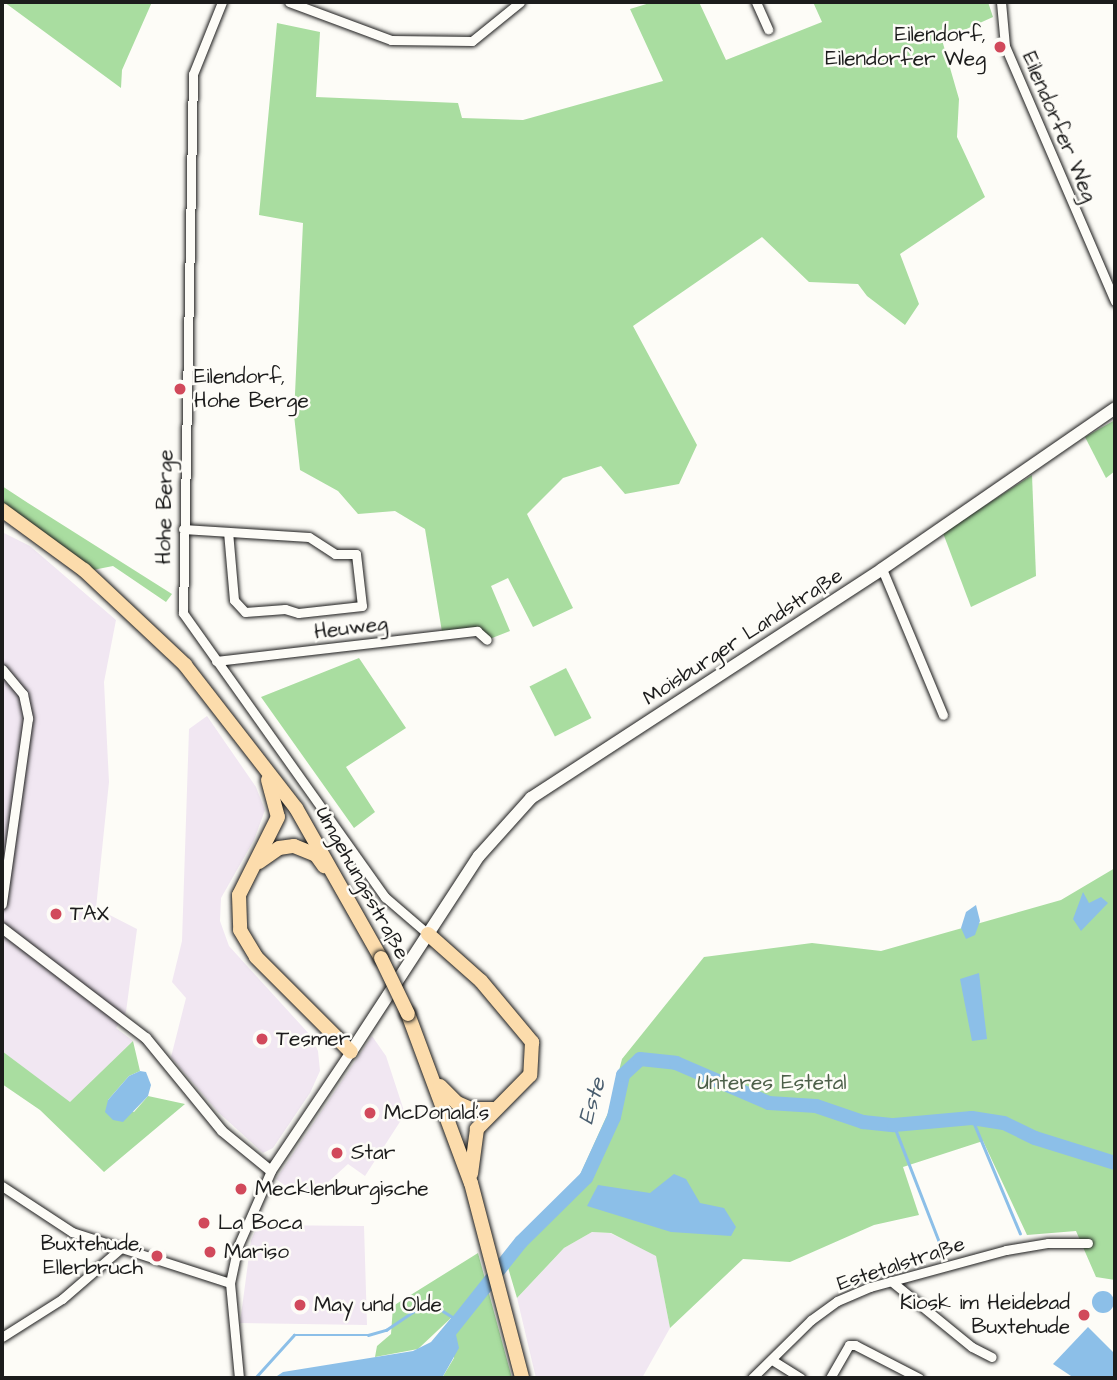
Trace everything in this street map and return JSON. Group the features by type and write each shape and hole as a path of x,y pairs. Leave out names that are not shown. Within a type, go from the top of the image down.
{"main road":[{"name":"Moisburger Landstraße","path":"351,1052 498,829 531,798 882,569 1115,408"},
{"name":"Umgehungsstraße","path":"2,510 104,588 185,665 223,710 296,808 381,958 435,1079 471,1183 522,1378"},
{"path":"223,710 273,788 277,802 275,827 237,909 245,941 290,995 351,1052"},
{"path":"258,863 279,848 306,849 324,865 362,921"},
{"path":"428,934 490,991 532,1042 530,1075 493,1109 473,1143 471,1183"},
{"path":"435,1079 457,1103 471,1109 493,1109"}],"street":[{"name":"Hohe Berge","path":"222,2 193,74 183,613 385,897 428,934"},
{"path":"289,2 391,40 472,41 520,2"},
{"path":"756,2 768,29"},
{"name":"Eilendorfer Weg","path":"1000,2 1005,46 1115,301"},
{"path":"183,529 309,537 335,554 356,554 362,606 298,613 285,609 245,612 233,600 228,532"},
{"path":"882,569 943,715"},
{"name":"Heuweg","path":"216,661 477,631 487,640"},
{"path":"2,669 23,694 28,718 2,904"},
{"path":"2,928 146,1038 222,1130 271,1171"},
{"path":"239,1378 230,1322 230,1283 238,1246 271,1171 351,1052"},
{"path":"2,1186 72,1232 230,1283"},
{"name":"Estetalstraße","path":"752,1378 811,1320 837,1301 891,1281 1006,1250 1048,1243 1088,1243"},
{"path":"2,1337 62,1299 120,1249"},
{"path":"891,1281 972,1347 992,1357"},
{"path":"830,1378 849,1345 855,1345 919,1378"},
{"path":"772,1360 801,1378"}],"shaded area":[{"path":"2,532 30,546 116,620 104,682 109,782 96,908 137,929 126,1012 116,1028 133,1041 70,1103 2,1051"},
{"path":"207,716 256,787 265,810 254,840 221,898 220,921 229,946 311,1036 318,1051 320,1071 310,1093 273,1148 263,1153 218,1112 171,1057 186,998 172,982 182,941 189,729"},
{"path":"372,1036 386,1056 405,1114 365,1176 348,1164 315,1194 294,1192 276,1179"},
{"path":"258,1225 364,1226 367,1325 240,1323 251,1240"},
{"path":"592,1232 610,1233 656,1255 670,1328 642,1378 536,1378 517,1298 564,1248"}],"green space":[{"path":"4,2 152,2 122,70 121,88"},
{"path":"653,2 699,2 726,60 822,22 813,2 988,2 993,17 942,40 959,99 957,137 985,197 900,254 919,304 905,325 867,296 858,284 809,282 762,237 633,326 697,445 679,484 625,494 601,466 563,478 527,514 573,608 533,627 508,578 491,586 510,631 487,640 477,631 442,632 425,529 395,511 358,514 338,491 300,470 294,415 303,223 259,215 277,23 320,32 316,97 458,103 462,118 523,120 663,81 630,9"},
{"path":"1115,420 1115,471 1106,478 1085,437"},
{"path":"1032,475 1036,576 971,607 943,533"},
{"path":"2,486 172,594 166,602 113,566 93,570 2,505"},
{"path":"359,658 406,728 346,767 375,812 354,828 261,697"},
{"path":"566,668 591,718 555,737 529,687"},
{"name":"Unteres Estetal","path":"1115,868 1115,1280 1096,1277 1076,1231 1027,1235 983,1141 903,1167 919,1215 874,1225 790,1262 743,1259 670,1328 656,1256 611,1233 592,1232 564,1248 517,1298 504,1254 580,1175 608,1113 622,1059 704,957 812,943 881,951 1061,900"},
{"path":"133,1041 140,1071 129,1076 108,1100 134,1112 148,1096 185,1104 104,1172 40,1110 2,1084 2,1051 70,1102"},
{"path":"478,1253 512,1378 442,1378 454,1358 452,1317 418,1349 375,1357 377,1346 391,1334 393,1306"}],"water":[{"path":"1083,892 1089,903 1101,897 1108,903 1081,931 1073,919"},
{"path":"976,905 980,921 975,935 966,939 961,928 966,912"},
{"path":"979,973 987,1039 972,1041 960,979"},
{"path":"140,1071 146,1072 151,1085 148,1096 123,1122 113,1120 105,1112 108,1100 129,1076"},
{"path":"674,1174 686,1179 700,1203 724,1208 736,1227 731,1236 671,1232 587,1206 598,1185 650,1193"},
{"path":"1103,1291 1111,1294 1114,1302 1111,1310 1103,1313 1095,1310 1092,1302 1095,1294"},
{"path":"452,1317 459,1348 442,1378 274,1378 283,1372 413,1351 431,1342"},
{"path":"1088,1327 1115,1354 1115,1378 1074,1378 1053,1364"}],"waterway":[{"name":"Este","path":"447,1335 521,1242 586,1178 614,1117 623,1075 640,1059 676,1063 769,1103 816,1106 863,1122 894,1125 972,1118 1004,1123 1035,1138 1115,1163"},
{"path":"972,1118 1020,1233"},
{"path":"894,1125 941,1246"},
{"path":"255,1378 294,1335 368,1335 386,1330 420,1307 433,1306"},
{"path":"443,1311 456,1319"}],"place":[{"name":"Eilendorf, Eilendorfer Weg","path":"1000,47"},
{"name":"Eilendorf, Hohe Berge","path":"180,389"},
{"name":"TAX","path":"56,914"},
{"name":"Tesmer","path":"262,1039"},
{"name":"McDonald's","path":"370,1113"},
{"name":"Star","path":"337,1153"},
{"name":"Mecklenburgische","path":"241,1189"},
{"name":"La Boca","path":"204,1223"},
{"name":"Mariso","path":"210,1252"},
{"name":"Buxtehude, Ellerbruch","path":"157,1256"},
{"name":"May und Olde","path":"300,1305"},
{"name":"Kiosk im Heidebad Buxtehude","path":"1084,1315"}]}
